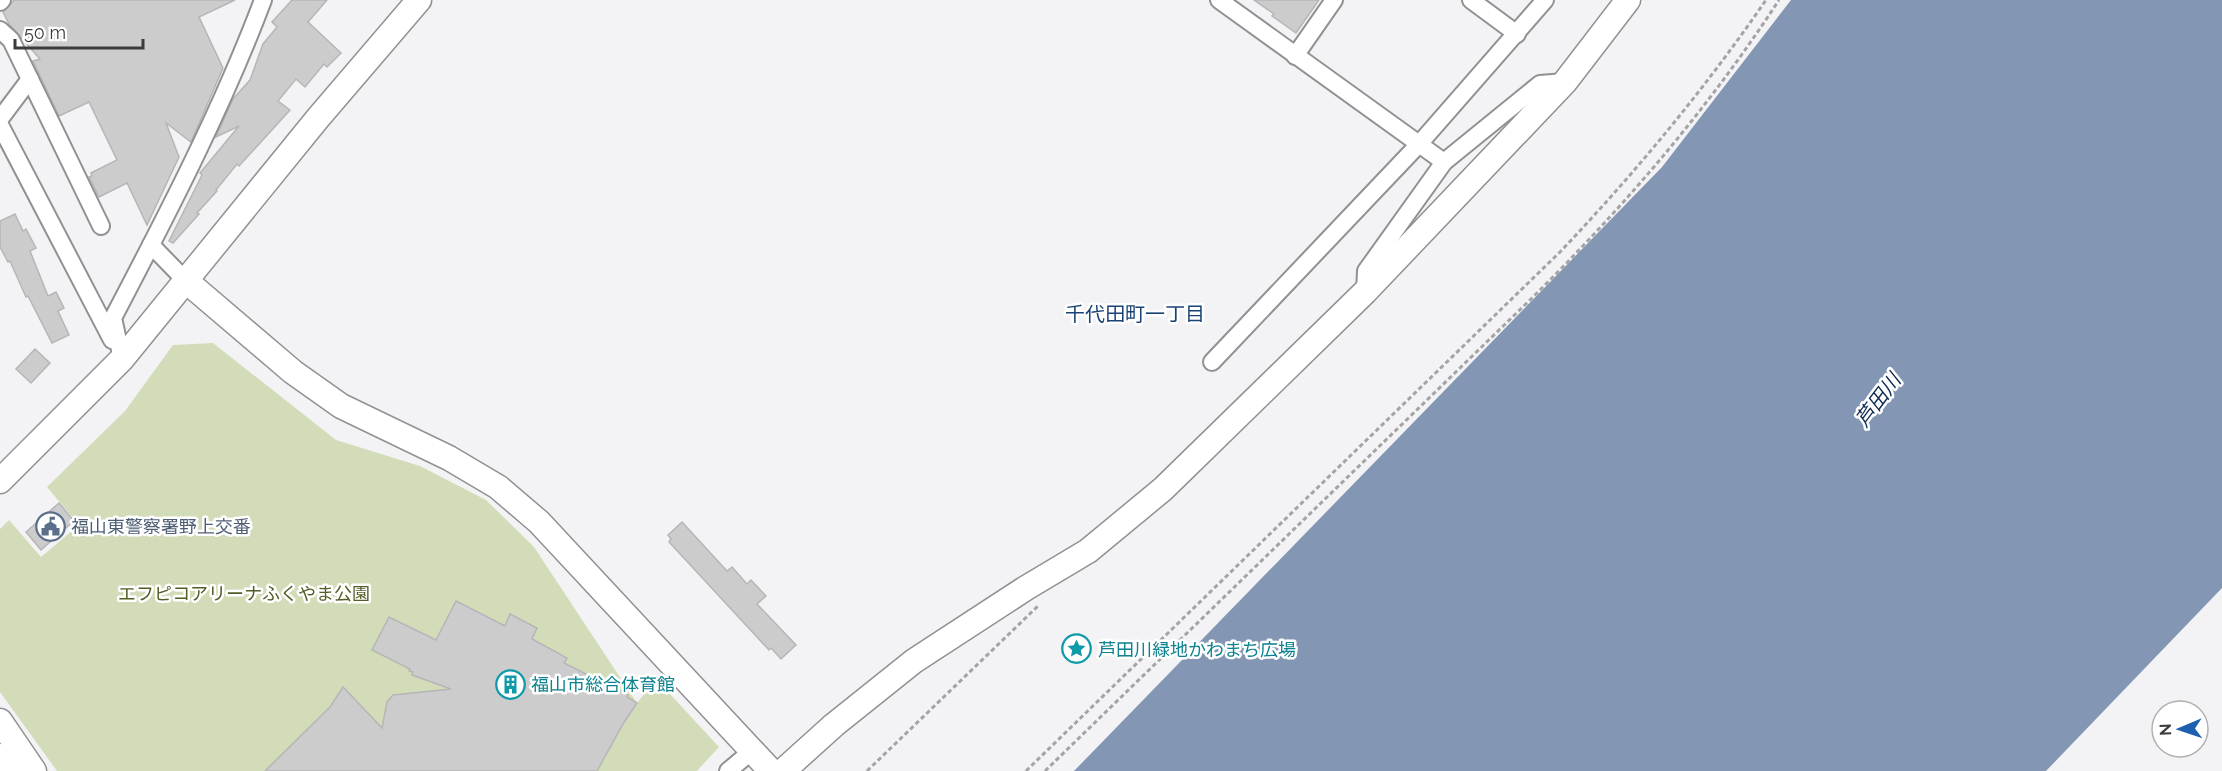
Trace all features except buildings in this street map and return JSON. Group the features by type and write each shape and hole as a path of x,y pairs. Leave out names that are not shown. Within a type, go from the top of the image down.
{"street":[{"path":"122,359 113,318 151,245 243,52 263,0"},
{"path":"0,481 122,359 318,118 419,0"},
{"path":"1219,0 1444,162"},
{"path":"1295,56 1334,0"},
{"path":"1470,0 1517,34"},
{"path":"1212,362 1420,143 1545,0"},
{"path":"783,771 834,725 914,661 1026,588 1088,551 1163,489 1365,292 1566,82 1628,0"},
{"path":"0,30 11,40 101,226"},
{"path":"0,118 30,79"},
{"path":"1365,292 1366,271 1444,162 1540,84 1566,82"},
{"path":"0,125 122,359"},
{"path":"151,245 185,280 293,372 341,406 449,458 498,487 539,522 771,771"},
{"path":"0,721 34,771"},
{"path":"728,771 752,751"},
{"path":"0,756 11,771"}],"path":[{"path":"1026,771 1582,229 1672,126 1718,68 1766,0"},
{"path":"1045,771 1590,239 1687,127 1779,0"},
{"path":"867,771 1044,601"}],"green space":[{"name":"エフピコアリーナふくやま公園","path":"213,343 336,440 420,466 486,500 534,547 637,703 656,679 719,747 697,771 57,771 0,692 0,529 9,520 41,557 79,525 47,487 125,411 173,345"}],"water":[{"name":"芦田川","path":"1791,0 2222,0 2222,588 2046,771 1074,771 1662,167"}],"place":[{"name":"福山東警察署野上交番","path":"50,526"},
{"name":"芦田川緑地かわまち広場","path":"1077,649"},
{"name":"福山市総合体育館","path":"510,684"}],"district":[{"name":"千代田町一丁目","path":"1135,314"}]}
